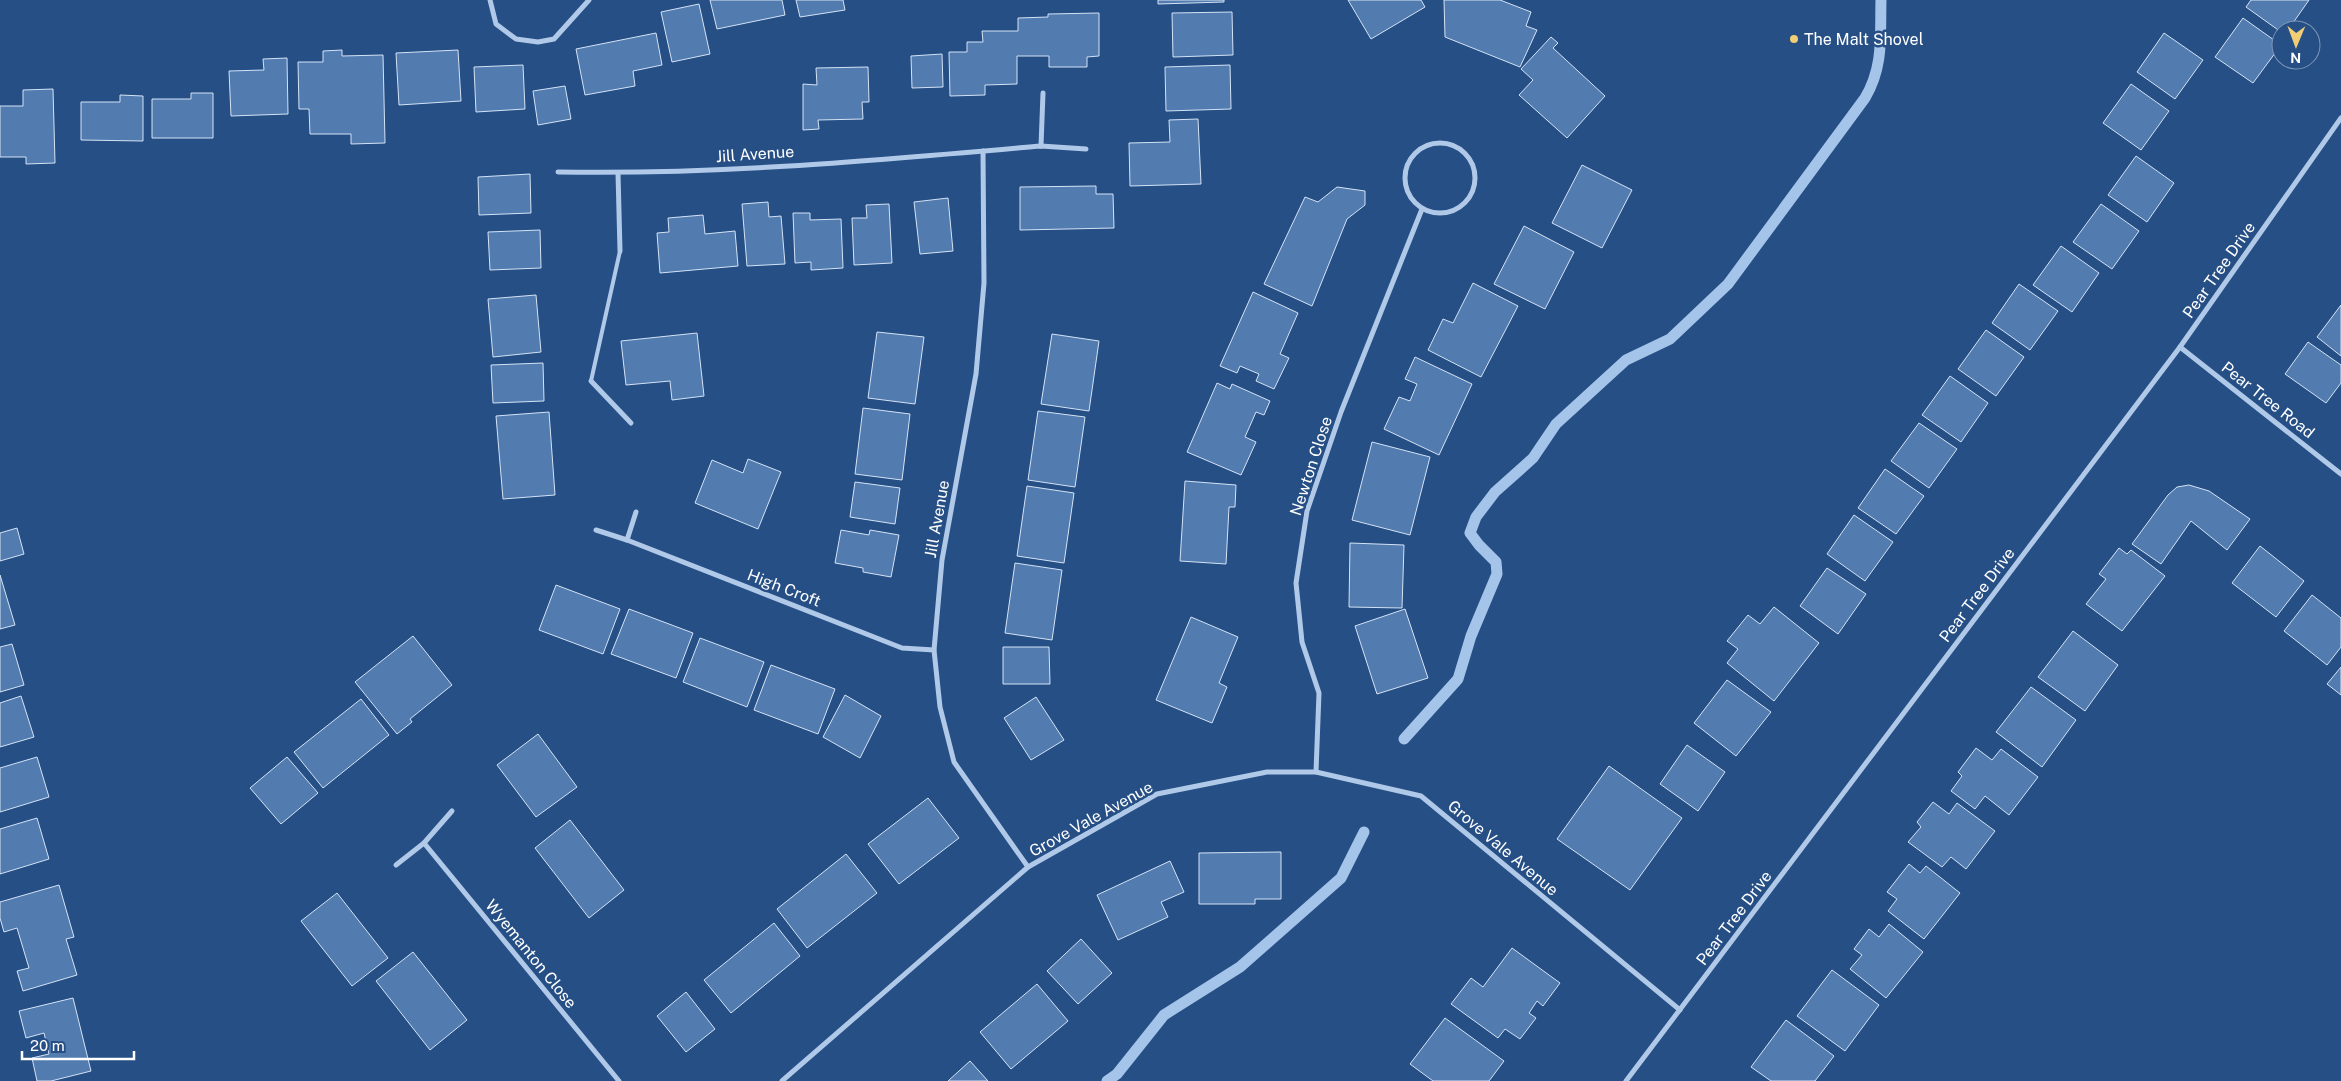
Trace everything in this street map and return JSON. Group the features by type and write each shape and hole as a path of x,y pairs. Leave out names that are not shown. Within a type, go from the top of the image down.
{"street":[{"path":"490,0 496,24 516,39 538,42 554,39 588,0"},
{"path":"1041,146 1043,93"},
{"name":"Pear Tree Drive","path":"1626,1081 2180,347 2341,118"},
{"path":"1449,142 1466,152 1476,170 1474,190 1460,207 1439,213 1422,209 1411,199 1405,183 1408,160 1429,143 1449,142"},
{"name":"Jill Avenue","path":"558,172 618,173 726,169 1041,146 1086,149"},
{"name":"Jill Avenue","path":"983,151 984,283 976,374 942,560 934,650 940,707 954,762 1028,867"},
{"path":"618,173 620,251"},
{"name":"Newton Close","path":"1316,772 1319,693 1302,642 1296,583 1307,511 1341,412 1422,209"},
{"name":"Pear Tree Road","path":"2180,347 2341,474"},
{"path":"591,381 631,422"},
{"path":"627,540 636,512"},
{"name":"High Croft","path":"596,530 627,540 902,648 934,650"},
{"name":"Grove Vale Avenue","path":"782,1081 1028,867 1157,794 1267,772 1316,772 1421,796 1680,1010"},
{"path":"396,865 424,843 452,810"},
{"name":"Wyemanton Close","path":"424,843 619,1081"}],"lane":[{"path":"591,381 620,251"}],"building":[{"path":"710,0 782,0 785,15 717,29"},
{"path":"796,0 843,0 845,10 800,17"},
{"path":"1158,0 1224,0 1224,2 1158,4"},
{"path":"1348,0 1421,0 1425,7 1371,39"},
{"path":"1444,0 1500,0 1531,12 1526,26 1537,30 1520,67 1445,37"},
{"path":"2251,0 2309,0 2295,20 2271,20 2271,25 2246,7"},
{"path":"699,4 710,54 672,62 661,12"},
{"path":"1232,12 1233,55 1173,57 1172,13"},
{"path":"1099,13 1099,56 1087,57 1087,67 1049,67 1049,56 1017,56 1017,84 985,85 985,95 950,96 949,52 967,52 967,42 983,42 982,31 1018,31 1018,18 1048,17 1048,14"},
{"path":"2243,18 2271,38 2271,59 2253,83 2215,57"},
{"path":"656,33 662,65 633,71 635,86 585,95 576,49"},
{"path":"2164,33 2203,60 2175,99 2137,72"},
{"path":"1551,37 1558,43 1553,48 1605,96 1567,138 1519,95 1533,80 1521,69"},
{"path":"342,50 342,56 383,55 385,143 351,144 351,134 310,134 309,109 299,109 298,62 323,62 323,51"},
{"path":"458,50 461,101 399,105 396,53"},
{"path":"942,54 943,87 912,88 911,56"},
{"path":"287,58 288,114 231,116 229,71 264,70 263,59"},
{"path":"523,65 525,109 476,112 474,67"},
{"path":"1230,65 1231,109 1166,111 1165,67"},
{"path":"868,67 869,102 862,102 863,119 818,120 819,129 803,130 803,84 817,85 816,68"},
{"path":"2131,84 2169,111 2141,150 2103,123"},
{"path":"565,86 571,119 538,125 533,91"},
{"path":"53,89 55,163 26,164 26,157 0,157 0,106 23,106 23,90"},
{"path":"191,93 213,93 213,138 152,138 152,99 191,99"},
{"path":"120,95 143,96 143,141 81,140 81,102 120,102"},
{"path":"1198,119 1201,184 1130,186 1129,143 1170,142 1169,120"},
{"path":"2136,156 2174,183 2147,222 2108,195"},
{"path":"1582,165 1632,190 1602,248 1552,223"},
{"path":"530,174 531,213 479,215 478,177"},
{"path":"1096,186 1096,194 1113,194 1114,228 1020,230 1020,187"},
{"path":"1337,187 1365,191 1365,205 1347,219 1312,306 1264,284 1305,197 1318,202"},
{"path":"948,198 953,251 920,254 914,202"},
{"path":"768,202 769,217 781,216 785,264 747,266 742,204"},
{"path":"889,204 892,263 854,265 852,218 867,218 866,205"},
{"path":"2101,204 2139,231 2112,269 2073,242"},
{"path":"793,213 810,213 810,220 841,219 843,268 811,270 811,262 795,263"},
{"path":"703,215 705,234 735,231 738,266 660,273 657,233 669,232 668,218"},
{"path":"1524,226 1574,252 1545,309 1494,284"},
{"path":"540,230 541,268 490,270 488,232"},
{"path":"2061,246 2099,273 2072,312 2033,285"},
{"path":"1473,283 1518,306 1481,377 1428,350 1443,319 1453,323"},
{"path":"2019,284 2058,311 2030,350 1992,323"},
{"path":"1253,292 1298,313 1280,354 1289,358 1274,389 1256,381 1259,374 1240,366 1237,373 1220,366"},
{"path":"536,295 541,352 493,357 488,299"},
{"path":"2341,305 2341,356 2317,337"},
{"path":"1986,330 2024,357 1996,396 1958,369"},
{"path":"877,332 924,337 915,404 868,398"},
{"path":"697,333 704,396 672,400 670,381 626,385 621,341"},
{"path":"1052,334 1099,341 1089,411 1041,404"},
{"path":"2308,342 2341,365 2341,383 2326,403 2285,374"},
{"path":"1415,357 1472,384 1439,455 1384,429 1399,397 1410,401 1417,384 1405,379"},
{"path":"543,363 544,401 493,403 491,365"},
{"path":"1950,376 1988,403 1961,442 1922,415"},
{"path":"1217,383 1230,389 1232,384 1270,401 1264,415 1256,412 1245,437 1256,442 1241,475 1187,452"},
{"path":"863,408 910,414 902,480 855,474"},
{"path":"1038,411 1085,417 1075,487 1028,480"},
{"path":"549,412 555,495 503,499 496,416"},
{"path":"1919,423 1957,449 1929,488 1891,461"},
{"path":"1372,442 1430,457 1410,535 1352,520"},
{"path":"748,459 781,472 758,529 695,503 712,460 743,473"},
{"path":"1885,469 1924,496 1896,534 1858,508"},
{"path":"1185,481 1236,485 1235,507 1229,507 1226,564 1180,561"},
{"path":"855,482 900,488 895,524 850,517"},
{"path":"2189,485 2209,491 2250,519 2227,550 2191,521 2161,564 2132,544 2168,495 2177,487"},
{"path":"1027,486 1074,493 1064,563 1017,556"},
{"path":"1854,515 1893,542 1865,581 1827,554"},
{"path":"17,528 24,554 0,561 0,533"},
{"path":"841,530 869,535 870,530 899,535 891,577 863,572 863,568 835,563"},
{"path":"1350,543 1404,545 1402,608 1349,607"},
{"path":"2260,546 2304,581 2276,617 2232,583"},
{"path":"2119,548 2127,554 2131,550 2165,576 2122,631 2086,604 2106,579 2099,574"},
{"path":"1015,563 1062,570 1052,640 1005,633"},
{"path":"1827,568 1866,594 1838,634 1800,606"},
{"path":"0,575 15,625 0,629"},
{"path":"556,585 620,609 603,654 539,630"},
{"path":"2312,595 2341,618 2341,647 2327,665 2284,631"},
{"path":"1774,607 1819,643 1774,701 1727,663 1738,649 1727,641 1748,615 1760,624"},
{"path":"629,609 693,633 676,678 611,654"},
{"path":"1405,609 1428,678 1377,694 1355,626"},
{"path":"1191,617 1238,637 1219,683 1227,687 1212,723 1156,700"},
{"path":"2073,631 2118,665 2085,711 2038,677"},
{"path":"413,636 452,685 410,719 412,722 397,734 355,682"},
{"path":"700,638 764,662 747,707 683,682"},
{"path":"12,644 24,685 0,692 0,647"},
{"path":"1003,647 1049,647 1050,684 1003,684"},
{"path":"771,665 835,689 818,734 754,710"},
{"path":"2341,667 2341,695 2327,684"},
{"path":"1727,680 1771,712 1736,756 1694,723"},
{"path":"2031,687 2076,720 2042,767 1996,732"},
{"path":"845,695 881,716 860,758 823,737"},
{"path":"21,696 34,737 0,747 0,703"},
{"path":"1036,697 1064,740 1031,760 1004,718"},
{"path":"361,699 389,735 323,788 294,752"},
{"path":"538,734 577,787 536,817 497,765"},
{"path":"1687,745 1725,772 1698,811 1660,784"},
{"path":"1976,748 1992,760 2001,749 2038,777 2009,815 1985,796 1975,809 1951,791 1962,776 1958,772"},
{"path":"37,757 49,797 0,812 0,768"},
{"path":"287,757 318,793 281,824 250,788"},
{"path":"1609,766 1682,818 1630,890 1557,839"},
{"path":"928,798 959,838 899,884 868,844"},
{"path":"1933,802 1949,814 1957,803 1995,831 1966,869 1951,857 1942,867 1908,842 1921,827 1917,822"},
{"path":"37,818 49,859 0,874 0,829"},
{"path":"570,820 624,890 589,918 535,848"},
{"path":"1281,852 1281,899 1255,899 1255,904 1199,904 1199,853"},
{"path":"846,854 877,893 807,948 777,909"},
{"path":"1170,861 1184,892 1161,902 1168,917 1118,940 1097,895"},
{"path":"1909,864 1920,873 1926,866 1960,893 1924,939 1888,911 1897,899 1887,892"},
{"path":"59,885 74,937 66,939 77,975 23,991 17,971 29,968 17,928 4,932 0,918 0,902"},
{"path":"337,893 388,958 352,986 301,921"},
{"path":"774,923 800,956 731,1013 704,980"},
{"path":"1889,924 1923,952 1886,998 1850,969 1862,955 1854,949 1869,929 1879,937"},
{"path":"1081,939 1112,973 1078,1004 1047,971"},
{"path":"1512,948 1560,983 1543,1006 1537,1001 1529,1013 1536,1018 1520,1039 1505,1029 1498,1038 1451,1004 1471,978 1483,987"},
{"path":"413,952 467,1020 430,1050 376,981"},
{"path":"1832,970 1879,1005 1845,1051 1797,1016"},
{"path":"1037,984 1068,1021 1011,1069 980,1032"},
{"path":"686,992 715,1029 686,1052 657,1016"},
{"path":"73,998 91,1071 51,1081 37,1081 32,1058 49,1054 44,1033 26,1038 19,1011"},
{"path":"1445,1018 1504,1061 1489,1081 1433,1081 1410,1064"},
{"path":"1786,1020 1834,1056 1815,1081 1771,1081 1751,1067"},
{"path":"970,1061 988,1081 948,1081"}],"waterway":[{"path":"1404,739 1458,679 1471,636 1497,574 1496,562 1470,533 1476,517 1495,492 1533,458 1556,424 1626,360 1670,339 1728,284 1865,98 1875,74 1880,50 1881,0"},
{"path":"1107,1081 1117,1074 1164,1015 1240,967 1341,878 1364,832"}],"place":[{"name":"The Malt Shovel","path":"1794,39"}]}
